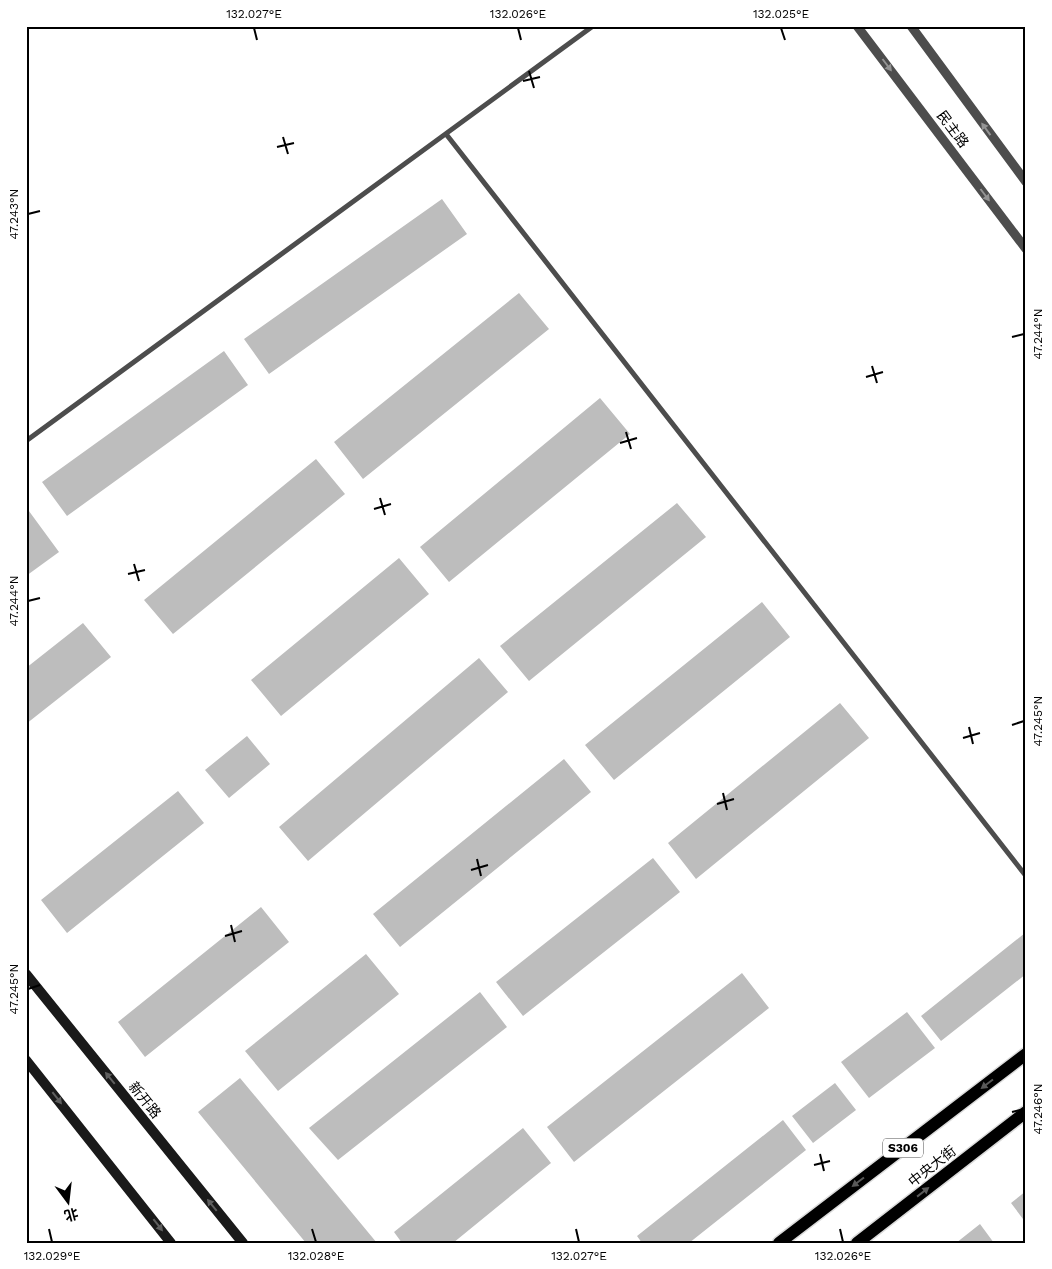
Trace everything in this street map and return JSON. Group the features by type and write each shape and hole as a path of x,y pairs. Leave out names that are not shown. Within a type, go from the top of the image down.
{"main road":[{"name":"新开路","path":"26,974 243,1243"},
{"name":"S306","path":"779,1243 1026,1054"},
{"path":"26,1060 172,1243"},
{"name":"中央大街","path":"857,1243 1026,1112"}],"street":[{"path":"26,441 593,26"},
{"name":"民主路","path":"857,26 1026,249"},
{"name":"民主路","path":"911,26 1026,182"},
{"path":"446,134 1026,876"}],"building":[{"path":"442,199 467,234 269,374 244,339"},
{"path":"519,293 549,329 363,479 334,442"},
{"path":"224,351 248,385 67,516 42,482"},
{"path":"600,398 630,434 449,582 420,547"},
{"path":"316,459 345,494 173,634 144,600"},
{"path":"677,503 706,537 529,681 500,646"},
{"path":"26,507 59,552 26,576"},
{"path":"399,558 429,594 281,716 251,680"},
{"path":"762,602 790,637 614,780 585,745"},
{"path":"83,623 111,657 26,724 26,668"},
{"path":"479,658 508,692 308,861 279,827"},
{"path":"840,703 869,738 696,879 668,843"},
{"path":"247,736 270,764 229,798 205,770"},
{"path":"564,759 591,792 400,947 373,914"},
{"path":"178,791 204,823 67,933 41,900"},
{"path":"653,858 680,892 523,1016 496,982"},
{"path":"261,907 289,942 145,1057 118,1022"},
{"path":"1025,933 1026,974 941,1041 921,1016"},
{"path":"366,954 399,994 278,1091 245,1051"},
{"path":"742,973 769,1008 574,1162 547,1127"},
{"path":"480,992 507,1027 338,1160 309,1128"},
{"path":"907,1012 935,1048 869,1098 841,1062"},
{"path":"240,1078 377,1243 306,1243 198,1112"},
{"path":"835,1083 856,1110 813,1143 792,1116"},
{"path":"783,1120 806,1150 689,1243 642,1243 637,1236"},
{"path":"523,1128 551,1163 453,1243 402,1243 394,1232"},
{"path":"1026,1191 1026,1223 1011,1203"},
{"path":"980,1224 994,1243 956,1243"}]}
